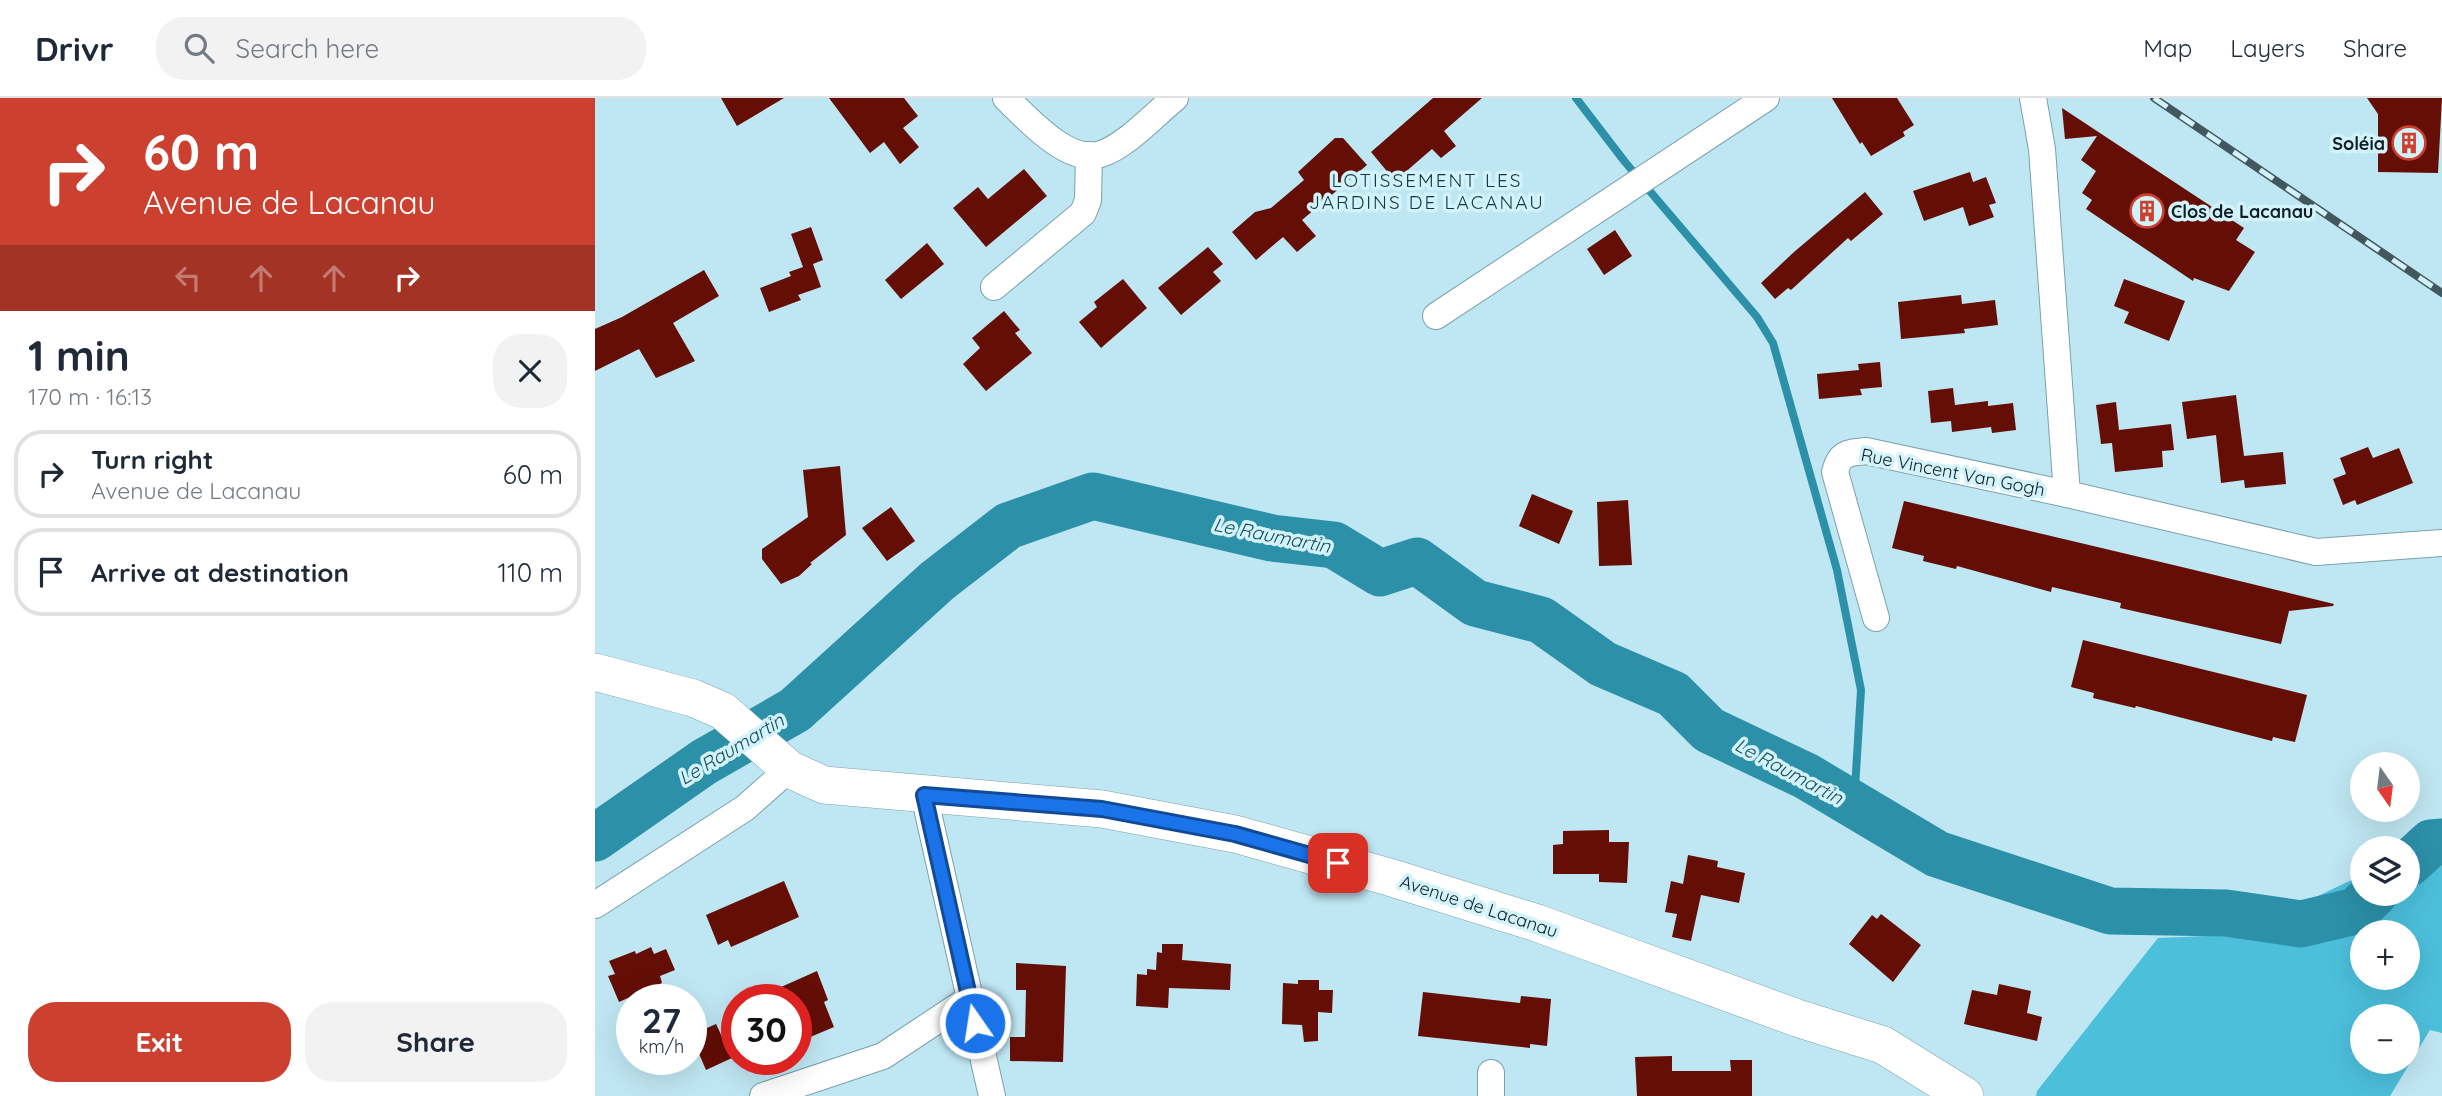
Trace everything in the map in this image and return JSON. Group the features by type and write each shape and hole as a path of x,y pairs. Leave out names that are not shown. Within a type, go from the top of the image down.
{"street":[{"path":"1006,98 1055,142 1080,155 1099,155 1119,145 1175,98"},
{"path":"1436,316 1766,98"},
{"name":"Rue Vincent Van Gogh","path":"2033,98 2042,149 2067,494"},
{"path":"994,287 1083,213 1088,200 1089,155"},
{"name":"Rue Vincent Van Gogh","path":"1876,618 1835,472 1838,460 1848,453 1866,451 2316,552 2442,543"},
{"name":"Avenue de Lacanau","path":"595,672 693,698 723,712 789,769 824,785 1102,809 1235,834 1389,877 1537,923 1797,1018 1883,1045 1965,1096"},
{"path":"595,905 745,808 789,769"},
{"path":"924,795 992,1096"},
{"path":"763,1096 883,1056 969,999"}],"shaded area":[{"path":"2442,837 2442,1033 2430,1030 2420,1046 2420,1004 2350,1004 2350,1074 2403,1074 2390,1096 2036,1096 2037,1091 2158,938 2344,930 2316,897 2350,881 2350,906 2420,906 2420,847"}],"building":[{"path":"721,98 784,98 737,126"},
{"path":"829,98 904,98 918,116 903,128 919,147 900,164 884,142 870,153"},
{"path":"1433,98 1482,98 1444,131 1456,146 1441,158 1432,149 1395,181 1371,152"},
{"path":"1832,98 1897,98 1914,125 1903,132 1905,136 1871,156 1862,142 1860,144"},
{"name":"Soléia","path":"2367,98 2442,98 2438,173 2378,172 2378,114"},
{"name":"Clos de Lacanau","path":"2062,108 2244,228 2236,240 2255,252 2229,291 2194,278 2193,281 2086,209 2092,200 2082,193 2096,171 2081,160 2097,136 2065,139"},
{"path":"1335,138 1343,138 1367,165 1302,220 1316,236 1297,252 1283,237 1256,260 1232,232 1255,212 1271,208 1304,180 1298,172"},
{"path":"1024,169 1047,196 986,247 953,208 978,187 988,199"},
{"path":"1970,172 1973,182 1986,177 1996,203 1989,205 1994,217 1969,226 1963,207 1924,221 1913,191"},
{"path":"1865,192 1883,214 1851,241 1848,238 1791,290 1788,288 1775,299 1761,283"},
{"path":"811,227 823,260 813,264 821,287 798,295 801,300 769,312 760,288 791,276 789,272 803,267 791,234"},
{"path":"1615,230 1632,256 1604,275 1587,249"},
{"path":"927,243 944,264 901,299 885,280"},
{"path":"1208,247 1223,264 1213,272 1221,281 1181,315 1158,288"},
{"path":"704,270 719,296 673,323 695,361 656,378 639,349 595,371 595,329 622,317"},
{"path":"1123,279 1147,308 1101,348 1079,322 1097,307 1094,302"},
{"path":"2124,279 2185,301 2169,341 2124,323 2129,312 2114,306"},
{"path":"1961,295 1962,304 1995,300 1998,325 1964,329 1965,333 1901,339 1898,302"},
{"path":"1004,311 1020,330 1015,333 1032,353 986,391 963,364 980,348 972,338"},
{"path":"1880,362 1882,387 1860,389 1862,395 1819,399 1817,374 1859,370 1858,364"},
{"path":"1953,388 1955,405 1988,401 1988,406 2013,403 2016,430 1992,433 1991,427 1952,432 1951,421 1931,423 1928,391"},
{"path":"2236,395 2244,456 2283,452 2286,484 2245,488 2244,480 2221,483 2216,435 2187,439 2182,402"},
{"path":"2116,402 2119,430 2171,424 2174,450 2162,451 2163,467 2115,472 2112,443 2101,444 2096,405"},
{"path":"2368,447 2373,458 2399,448 2413,483 2357,505 2355,500 2343,505 2333,479 2346,474 2340,458"},
{"path":"840,466 846,535 810,563 812,564 799,576 781,584 762,559 762,549 808,517 803,470"},
{"path":"1532,494 1573,511 1559,544 1519,526"},
{"path":"1628,500 1632,565 1599,566 1597,502"},
{"path":"1904,501 2334,604 2289,611 2281,644 2120,608 2121,603 2052,587 2051,592 1957,566 1956,569 1923,561 1924,556 1892,548"},
{"path":"891,507 915,541 887,561 862,528"},
{"path":"2083,640 2307,695 2295,742 2273,737 2272,741 2136,706 2135,708 2093,698 2094,693 2071,687"},
{"path":"1609,830 1609,842 1629,842 1627,883 1599,882 1599,874 1553,874 1553,845 1563,844 1563,831"},
{"path":"1688,855 1718,861 1717,867 1745,873 1739,903 1701,895 1691,941 1672,937 1677,914 1665,912 1671,881 1683,884"},
{"path":"784,881 799,917 731,947 728,940 718,945 706,915"},
{"path":"1881,914 1921,945 1893,982 1849,944 1872,915 1877,919"},
{"path":"1162,944 1183,944 1182,960 1231,964 1230,990 1169,988 1168,1008 1136,1006 1137,974 1147,975 1147,969 1156,970 1157,952 1162,953"},
{"path":"651,947 654,954 666,949 675,970 660,976 662,983 660,984 616,984 616,995 608,976 615,974 609,961 635,951 636,954"},
{"path":"1016,963 1066,966 1063,1062 1010,1061 1010,1037 1025,1037 1026,990 1016,990"},
{"path":"817,971 828,1000 824,1002 834,1027 812,1036 812,984 788,984"},
{"path":"1298,980 1319,980 1319,990 1333,990 1332,1013 1318,1012 1318,1041 1304,1042 1302,1025 1282,1024 1283,983 1298,984"},
{"path":"1999,984 2031,991 2027,1013 2042,1017 2037,1041 1964,1024 1972,990 1997,995"},
{"path":"1423,992 1520,1003 1521,996 1551,999 1547,1046 1530,1044 1530,1048 1418,1036"},
{"path":"716,1024 721,1035 721,1063 707,1070 707,1028"},
{"path":"1672,1056 1672,1071 1731,1071 1730,1060 1752,1060 1752,1096 1637,1096 1635,1057"}],"waterway":[{"path":"1576,98 1625,162 1757,317 1773,343 1837,570 1861,690 1854,805"},
{"name":"Le Raumartin","path":"595,838 704,762 795,710 937,581 1008,526 1093,496 1272,538 1334,545 1380,573 1417,561 1475,603 1541,620 1603,664 1673,694 1709,730 1806,776 1937,854 2110,911 2226,913 2301,924 2356,911 2361,906"},
{"name":"Le Raumartin","path":"2420,853 2431,843 2442,842"}],"railway":[{"path":"2154,98 2442,293"}],"place":[{"name":"Soléia","path":"2409,143"},
{"name":"Clos de Lacanau","path":"2147,211"}],"district":[{"name":"LOTISSEMENT LES JARDINS DE LACANAU","path":"1427,191"}],"route":[{"path":"975,1023 924,795 1102,809 1235,834 1338,863"}]}
